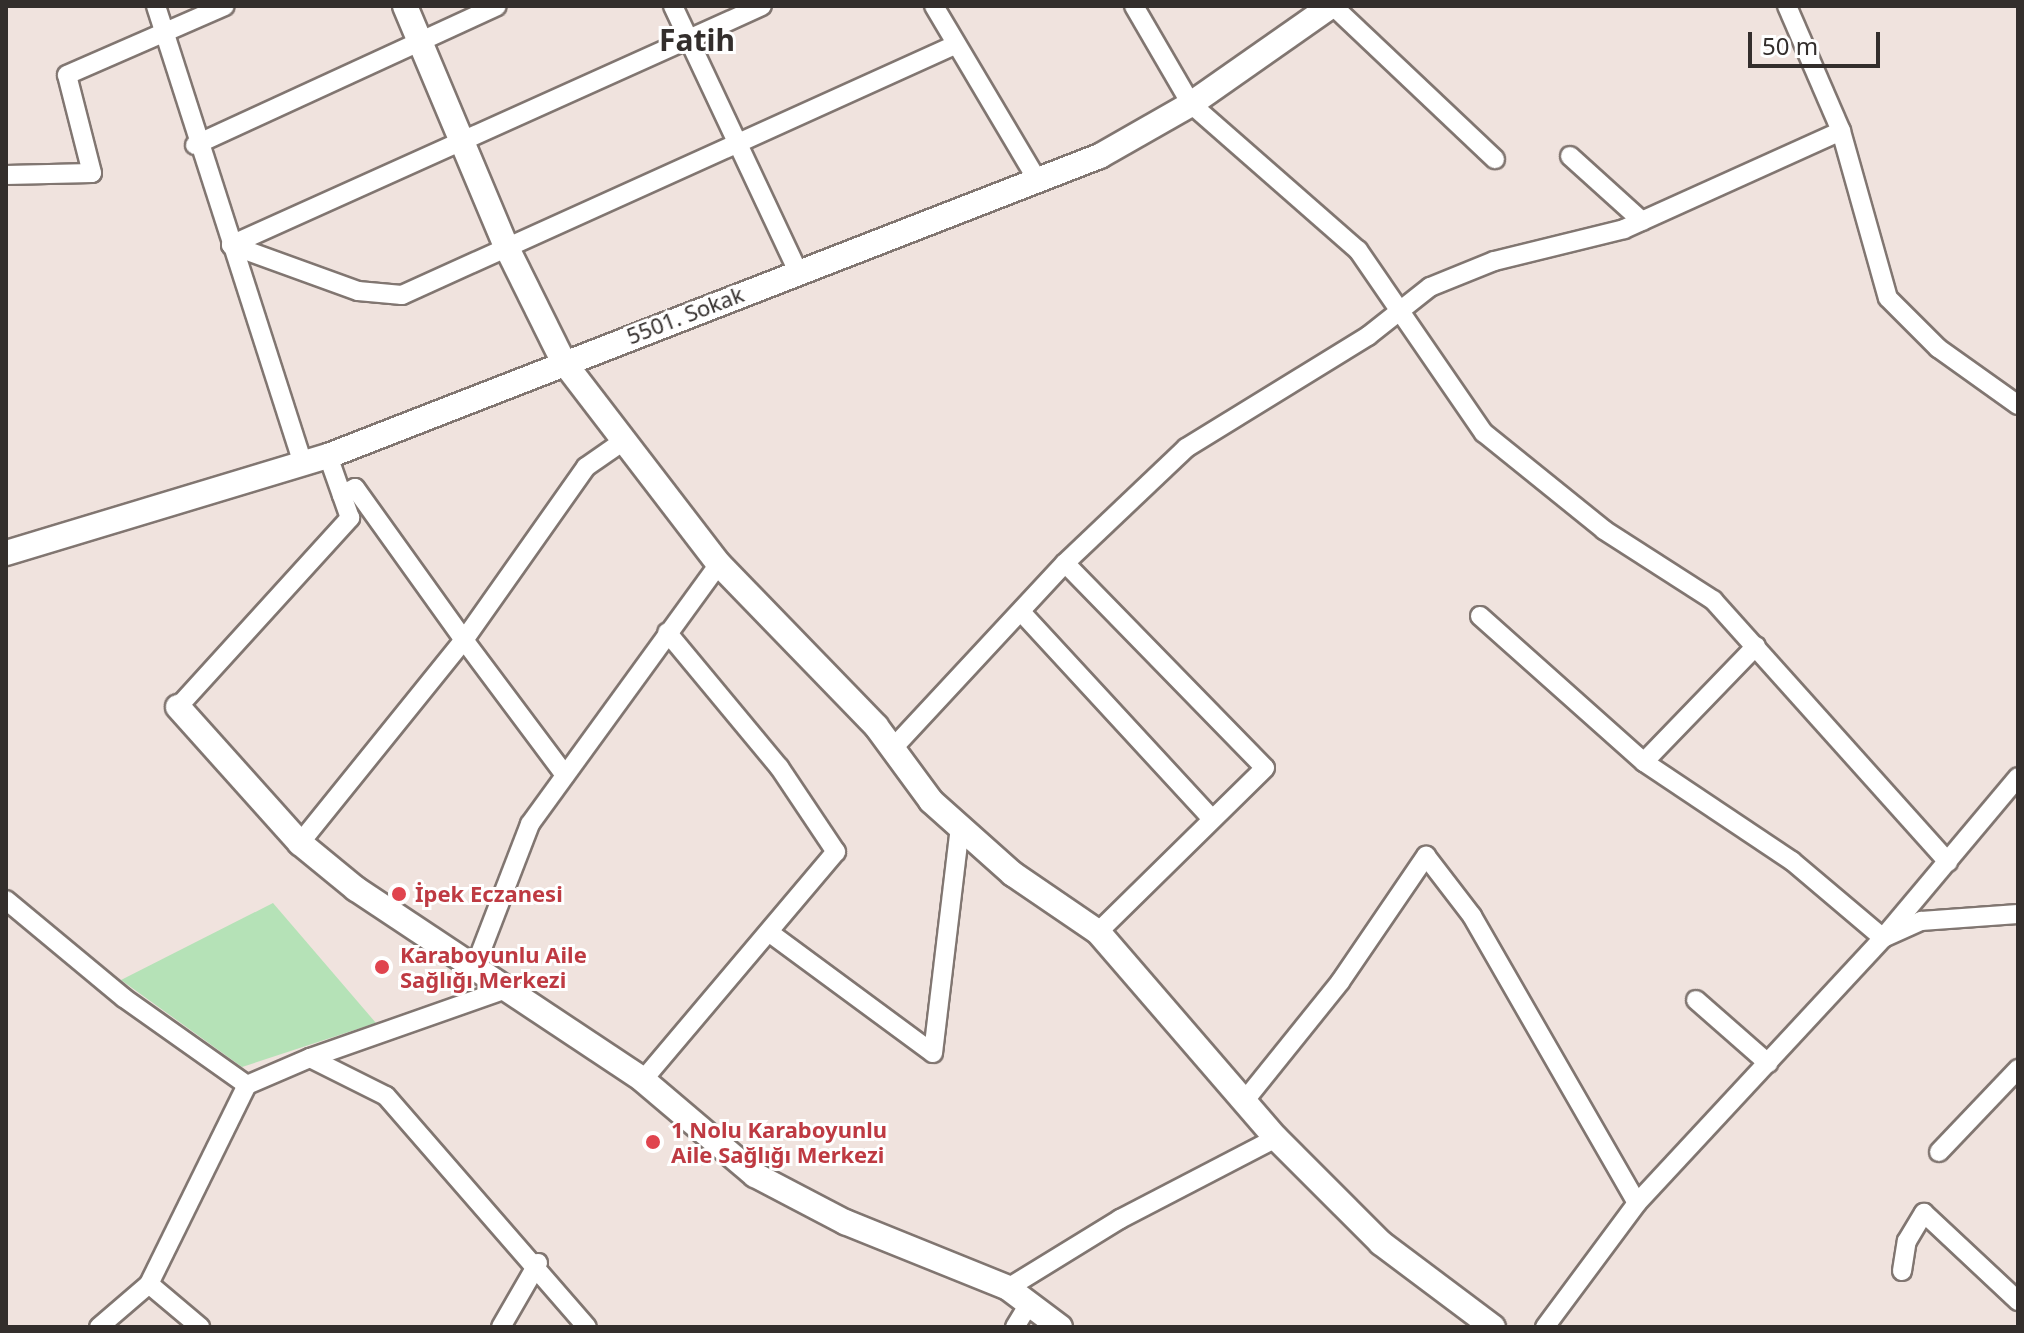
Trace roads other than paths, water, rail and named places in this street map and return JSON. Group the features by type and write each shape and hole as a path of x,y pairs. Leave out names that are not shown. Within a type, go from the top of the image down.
{"street":[{"path":"156,6 195,145 303,463"},
{"path":"6,175 92,173 67,75 225,6"},
{"path":"405,6 505,244 563,361 622,442 719,564 894,747 960,828 1098,932 1246,1099 1276,1138 1381,1243 1493,1327"},
{"path":"195,145 497,6"},
{"path":"673,6 740,141 798,272"},
{"path":"231,245 462,146 762,6"},
{"path":"934,6 1038,181"},
{"path":"1134,6 1191,104 1306,197 1401,309 1484,433 1604,530 1713,600 1756,646 1851,761 1948,862"},
{"path":"1332,6 1495,159"},
{"name":"5501. Sokak","path":"6,553 328,456 563,361 1038,181 1191,104 1332,6"},
{"path":"1787,6 1841,131 1888,298 1938,348 2018,405"},
{"path":"231,245 358,291 402,295 505,244 955,45"},
{"path":"894,747 1023,614 1065,563 1186,448 1430,287 1494,261 1642,221 1841,131"},
{"path":"1570,156 1642,221"},
{"path":"300,843 464,640 586,467 622,442"},
{"path":"328,456 350,518 178,707 300,843 356,889 476,964 643,1080 755,1175 845,1222 1008,1288 1021,1317 1060,1327"},
{"path":"342,495 355,488 565,775"},
{"path":"1065,563 1265,768 1098,932"},
{"path":"476,964 530,824 719,564"},
{"path":"1023,614 1212,819"},
{"path":"1480,616 1644,762 1792,861 1883,938"},
{"path":"643,1080 836,852 779,767 667,632"},
{"path":"1644,762 1756,646"},
{"path":"1545,1327 1637,1203 1883,938 2018,777"},
{"path":"770,933 933,1053 960,828"},
{"path":"1246,1099 1340,982 1426,856 1472,916 1637,1203"},
{"path":"6,900 112,989 247,1085"},
{"path":"1883,938 1921,921 2018,914"},
{"path":"99,1327 149,1284 247,1085 310,1058 509,988"},
{"path":"1696,1000 1768,1063"},
{"path":"310,1058 386,1096 538,1263 587,1327"},
{"path":"1939,1152 2018,1069"},
{"path":"1008,1288 1120,1219 1276,1138"},
{"path":"1902,1271 1907,1241 1924,1213 2018,1301"},
{"path":"501,1327 538,1263"},
{"path":"149,1284 200,1327"}],"place":[{"name":"İpek Eczanesi","path":"399,894"},
{"name":"Karaboyunlu Aile Sağlığı Merkezi","path":"382,967"},
{"name":"1 Nolu Karaboyunlu Aile Sağlığı Merkezi","path":"653,1142"}],"district":[{"name":"Fatih","path":"697,40"}]}
